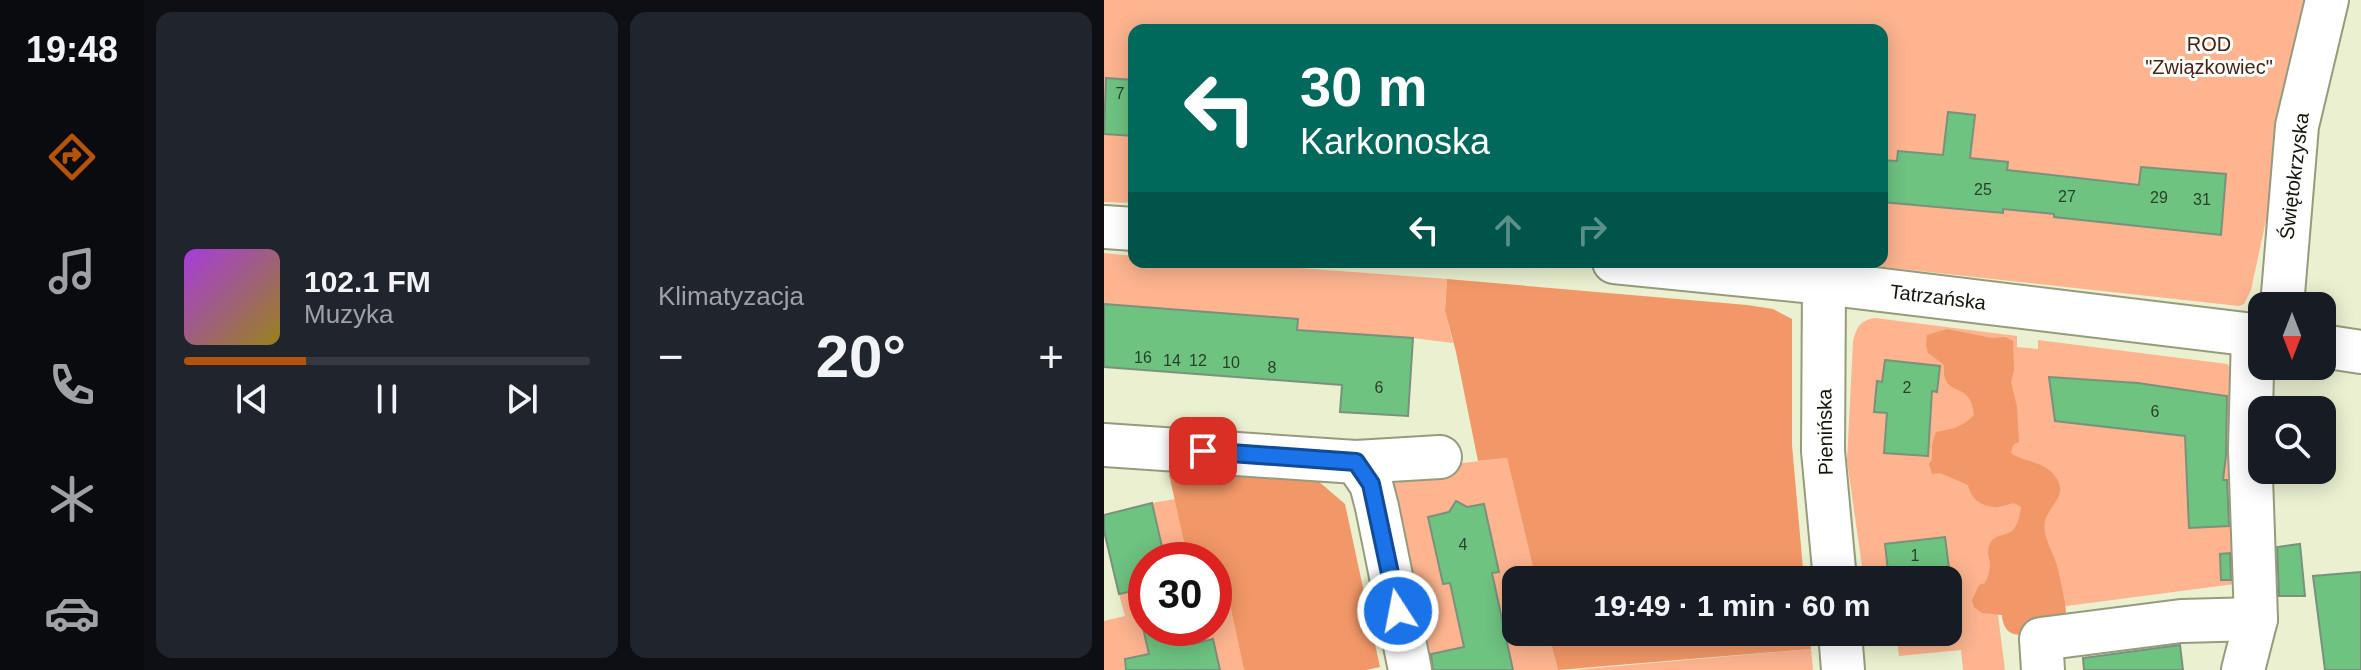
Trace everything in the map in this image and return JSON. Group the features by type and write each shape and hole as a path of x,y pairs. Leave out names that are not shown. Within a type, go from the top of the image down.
{"street":[{"name":"Świętokrzyska","path":"2271,292 2297,126 2327,0"},
{"path":"1104,227 1128,229"},
{"name":"Tatrzańska","path":"1674,268 2248,324"},
{"name":"Pienińska","path":"1824,283 1823,451 1834,566"},
{"path":"2336,348 2361,352"},
{"name":"Świętokrzyska","path":"2243,670 2256,619 2250,449 2259,380"},
{"path":"1104,445 1356,462 1440,457"},
{"path":"1356,462 1365,472 1374,496 1410,670"},
{"path":"2043,670 2041,639 2181,621 2256,619"},
{"path":"1841,646 1843,670"}],"green space":[{"name":"ROD \"Związkowiec\"","path":"1104,0 2310,0 2251,290 2244,304 2239,306 1888,267 1888,24 1128,24 1128,203 1104,202"},
{"path":"1104,253 1128,255 1128,268 1300,268 1447,279 1445,311 1453,343 1308,331 1303,382 1294,382 1298,319 1104,304"},
{"path":"1875,318 2017,336 2017,347 2038,349 2038,340 2227,364 2240,378 2250,582 1998,615 2005,670 1963,670 1961,650 1899,656 1898,646 1962,646 1962,566 1862,566 1847,461 1853,342 1860,326"},
{"path":"1507,458 1533,566 1502,566 1502,646 1552,646 1558,670 1431,670 1391,500 1392,485 1410,469"},
{"path":"1175,499 1184,542 1161,542 1152,503"},
{"path":"1128,592 1128,646 1232,646 1232,613 1244,670 1104,670 1104,621 1125,616 1119,594"},
{"path":"1811,649 1813,670 1573,670"}],"shaded area":[{"path":"1447,279 1747,305 1773,309 1792,319 1792,445 1803,566 1533,566 1507,458 1478,461 1445,311"},
{"path":"1947,329 1992,338 2005,337 2013,341 2014,370 2011,382 2017,407 2019,442 2013,445 2011,453 2048,469 2060,487 2044,527 2059,573 2066,612 2060,623 2034,633 2016,635 2009,632 2002,615 1982,613 1974,607 1972,600 1979,585 1985,583 1988,576 1990,544 2015,527 2021,507 2014,503 1995,507 1984,505 1973,497 1968,485 1940,473 1932,474 1929,464 1936,432 1957,427 1974,415 1969,398 1948,383 1943,364 1928,353 1927,335"},
{"path":"1169,474 1317,480 1345,504 1380,667 1366,670 1244,670 1232,614 1232,542 1184,542"},
{"path":"1552,646 1811,646 1811,649 1558,670"}],"building":[{"path":"1106,78 1128,80 1128,136 1104,134"},
{"path":"1948,112 1975,115 1970,158 2008,162 2007,170 2139,185 2141,167 2226,174 2221,235 2003,209 2003,213 1888,203 1888,160 1897,161 1898,151 1943,155"},
{"path":"1104,304 1298,319 1297,330 1413,338 1408,416 1340,412 1342,385 1104,367"},
{"path":"1885,360 1940,366 1937,392 1932,391 1928,456 1884,453 1887,413 1874,412 1877,381 1882,382"},
{"path":"2049,377 2138,383 2227,396 2223,480 2227,480 2229,526 2189,528 2185,436 2055,421"},
{"path":"1456,501 1467,507 1484,504 1499,572 1492,573 1502,619 1502,646 1508,646 1513,670 1433,670 1431,654 1464,647 1450,583 1443,584 1428,517 1449,512"},
{"path":"1152,503 1161,542 1128,542 1128,592 1119,594 1104,531 1104,515"},
{"path":"1945,537 1949,566 1887,566 1885,544"},
{"path":"2300,544 2305,596 2279,596 2277,547"},
{"path":"2230,553 2231,580 2221,580 2220,554"},
{"path":"2361,572 2361,670 2325,670 2313,576"},
{"path":"2180,645 2183,670 2084,670 2083,658"},
{"path":"1147,646 1215,646 1220,670 1126,670 1125,659 1149,654"}],"route":[{"path":"1203,451 1356,462 1371,484 1398,611"}]}
